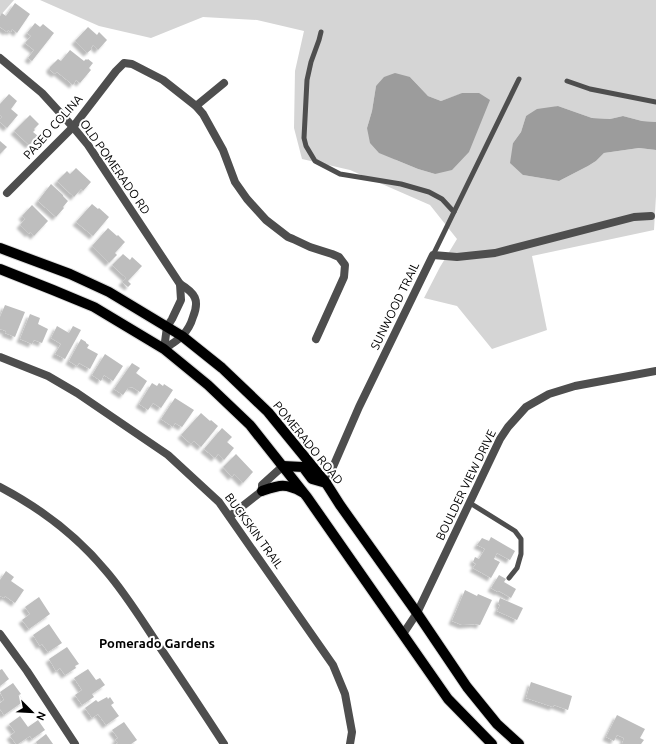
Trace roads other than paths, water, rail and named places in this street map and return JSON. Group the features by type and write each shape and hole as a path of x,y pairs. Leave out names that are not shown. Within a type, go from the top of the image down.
{"main road":[{"name":"POMERADO ROAD","path":"0,248 77,277 108,292 182,336 222,368 268,412 326,484 417,613 466,687 497,724 517,744"},
{"path":"0,269 94,307 164,349 208,385 250,425 304,493 448,699 492,744"},
{"path":"283,466 302,467 312,479 326,484"},
{"path":"262,491 285,485 304,493"}],"street":[{"name":"OLD POMERADO RD","path":"0,58 42,93 88,145 180,284 190,290 195,297 197,307 190,326 182,336 164,349"},
{"name":"PASEO COLINA","path":"7,193 73,127 116,71 124,63 132,64 163,80 196,106"},
{"path":"224,83 196,106 203,114 223,150 235,182 257,211 288,237 310,248 339,257 345,265 344,277 316,339"},
{"name":"SUNWOOD TRAIL","path":"326,484 359,407 433,255 457,258 495,253 634,217 651,216"},
{"path":"164,349 167,327 181,300 180,284"},
{"name":"BUCKSKIN TRAIL","path":"0,357 48,376 77,393 168,455 220,502 333,665 345,694 352,732 350,744"},
{"name":"BOULDER VIEW DRIVE","path":"403,634 417,613 500,439 508,427 526,407 549,394 575,386 656,371"},
{"path":"230,516 262,491 262,485 283,466"},
{"path":"0,487 16,495 61,527 82,545 106,570 125,594 224,744"},
{"path":"0,634 27,671 75,744"}],"lane":[{"path":"321,32 307,80 304,138 306,146 315,161 340,174 401,184 429,192 442,199 454,212"},
{"path":"433,255 519,79"},
{"path":"567,81 590,89 656,102"},
{"path":"470,503 515,531 521,539 521,554 517,568 509,578"}],"district":[{"name":"Pomerado Gardens","path":"157,643"}]}
